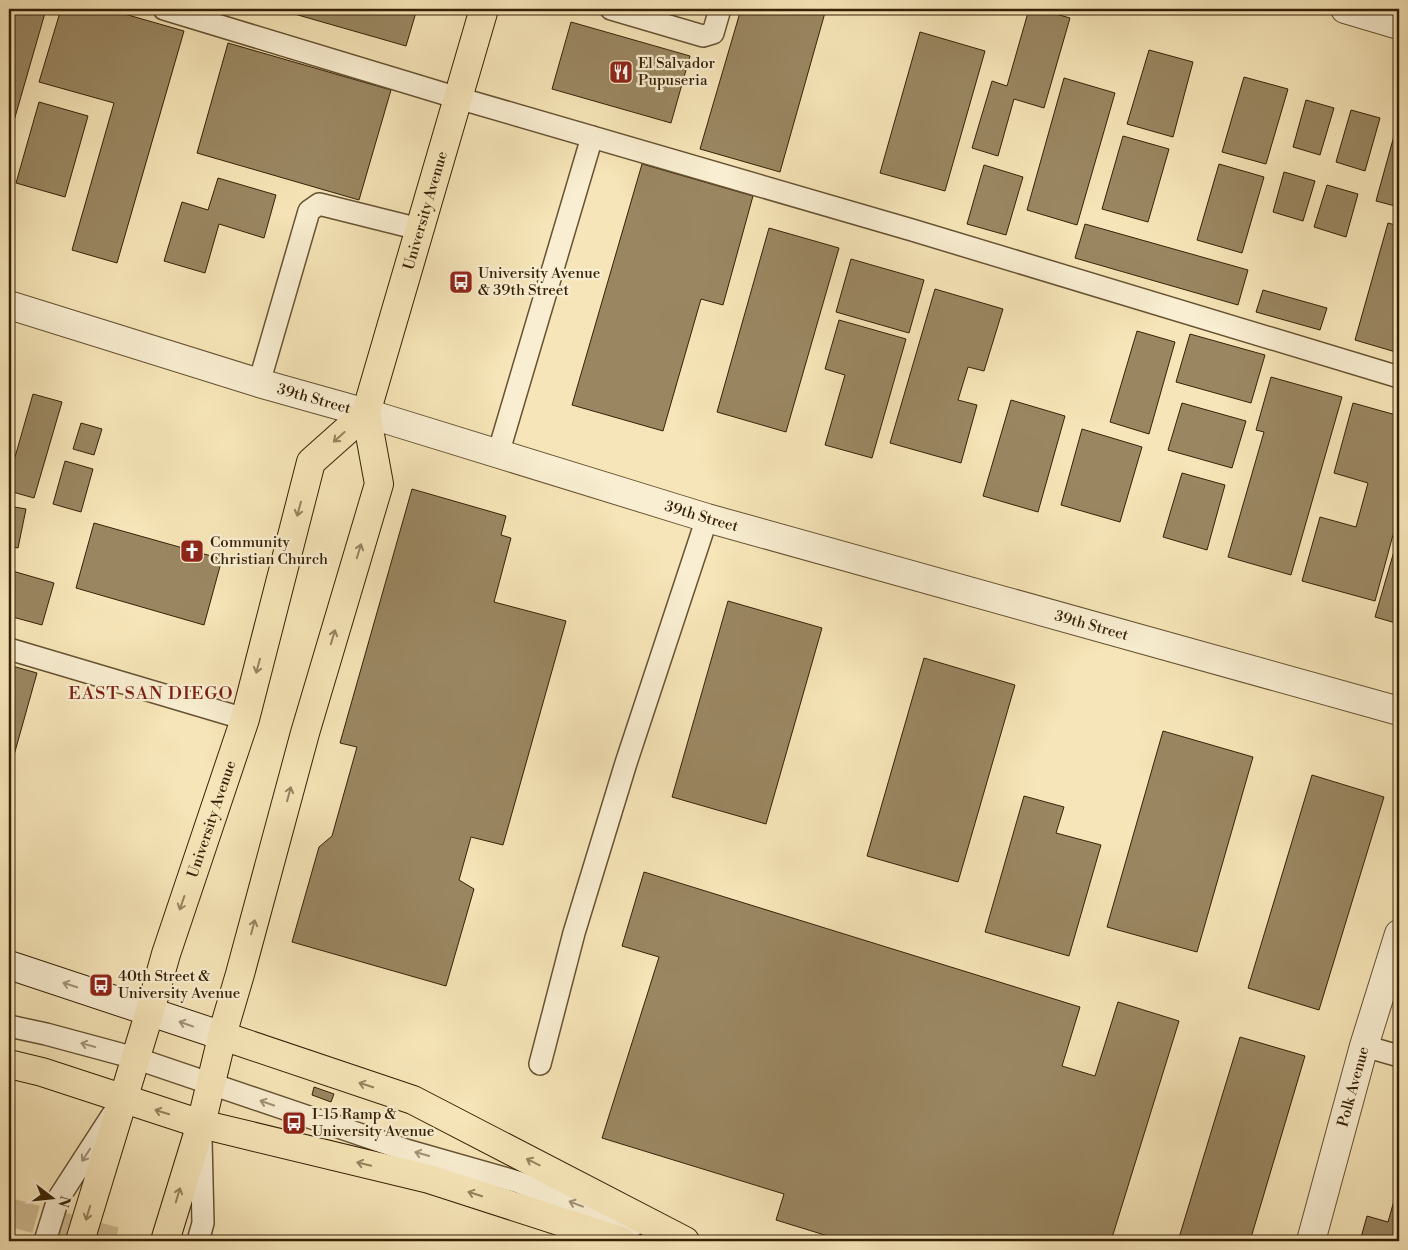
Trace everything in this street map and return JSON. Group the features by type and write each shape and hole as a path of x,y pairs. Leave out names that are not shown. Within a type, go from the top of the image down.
{"main road":[{"name":"University Avenue","path":"164,1241 201,1124 305,733 379,484 366,413 484,9"},
{"name":"University Avenue","path":"80,1241 171,937 245,719 311,462 366,413"},
{"path":"223,1036 413,1100 685,1241"},
{"path":"9,1064 42,1072 201,1124 428,1179 621,1241"}],"street":[{"path":"1345,9 1399,25"},
{"name":"39th Street","path":"9,304 259,383 366,413 707,518 1399,711"},
{"name":"Polk Avenue","path":"1311,1241 1364,1046 1399,934"},
{"path":"9,965 223,1036"}],"lane":[{"path":"164,9 458,98 912,230 1399,377"},
{"path":"612,9 703,36 714,32 720,9"},
{"path":"498,454 592,137"},
{"path":"259,383 309,211 319,204 420,229"},
{"path":"540,1064 574,933 623,772 707,518"},
{"path":"9,649 245,719"},
{"path":"9,1026 135,1058 406,1150 518,1182 670,1241"},
{"path":"1364,1046 1399,1056"},
{"path":"45,1241 58,1198 123,1099"},
{"path":"198,1241 203,1223 201,1124"}],"building":[{"path":"9,9 30,9 45,13 9,138"},
{"path":"61,9 107,9 184,31 117,263 72,250 114,103 39,82"},
{"path":"277,9 417,9 406,46"},
{"path":"741,9 826,9 780,172 700,149"},
{"path":"1029,9 1038,9 1070,18 1044,108 1014,99 998,156 972,148 992,81 1007,86"},
{"name":"El Salvador Pupuseria","path":"571,22 690,56 671,123 552,89"},
{"path":"920,32 985,51 945,191 880,173"},
{"path":"228,43 391,90 359,200 197,153"},
{"path":"1149,50 1193,62 1173,137 1127,124"},
{"path":"1244,77 1288,89 1266,164 1222,152"},
{"path":"1064,78 1115,93 1077,225 1027,210"},
{"path":"1306,100 1334,108 1320,155 1293,147"},
{"path":"39,102 88,116 65,197 16,183"},
{"path":"1351,110 1380,118 1365,171 1336,162"},
{"path":"1397,125 1399,126 1399,207 1376,201"},
{"path":"1123,136 1169,149 1148,222 1102,209"},
{"path":"642,164 753,196 723,305 701,299 663,431 572,405"},
{"path":"1219,164 1264,177 1242,253 1197,240"},
{"path":"984,165 1023,177 1006,235 967,224"},
{"path":"1284,172 1315,181 1303,221 1273,212"},
{"path":"218,178 276,195 264,238 219,224 205,273 164,261 182,202 208,210"},
{"path":"1327,185 1358,194 1346,237 1314,227"},
{"path":"1388,223 1399,226 1399,353 1355,340"},
{"path":"1085,224 1248,270 1238,305 1075,258"},
{"path":"769,228 839,248 786,432 717,412"},
{"path":"851,259 924,280 909,333 836,312"},
{"path":"935,289 1003,309 984,371 968,367 958,400 977,405 961,463 890,443"},
{"path":"1263,290 1327,308 1320,330 1256,312"},
{"path":"839,320 906,339 872,458 825,445 845,375 825,369"},
{"path":"1137,331 1175,342 1149,434 1110,422"},
{"path":"1190,334 1265,355 1251,403 1176,382"},
{"path":"1271,377 1342,397 1291,575 1228,557 1264,432 1256,430"},
{"path":"33,394 62,402 34,498 9,491 9,478"},
{"path":"1011,400 1065,416 1038,512 983,496"},
{"path":"1399,400 1399,513 1375,601 1302,581 1320,517 1356,527 1368,483 1334,473 1353,403 1396,415"},
{"path":"1182,403 1246,421 1232,468 1168,450"},
{"path":"81,423 102,429 94,455 73,449"},
{"path":"1082,429 1142,447 1120,522 1061,505"},
{"path":"65,461 93,469 81,512 53,504"},
{"path":"1182,473 1225,485 1207,550 1163,537"},
{"path":"412,489 506,516 501,535 511,538 494,602 566,621 503,845 471,837 459,880 474,889 446,986 292,942 319,847 332,836 357,747 340,743"},
{"path":"9,506 26,509 18,548 9,546"},
{"path":"94,523 222,559 204,625 76,588"},
{"path":"1399,534 1399,624 1375,617"},
{"path":"9,570 54,583 42,625 9,616"},
{"path":"728,601 822,628 766,824 672,797"},
{"path":"924,658 1015,685 958,882 867,856"},
{"path":"9,665 37,673 9,773"},
{"path":"1163,731 1253,757 1197,952 1107,927"},
{"path":"1312,775 1384,797 1319,1010 1248,988"},
{"path":"1024,796 1064,807 1056,833 1101,845 1069,956 985,932"},
{"path":"644,872 1080,1007 1062,1066 1095,1076 1118,1002 1179,1021 1111,1241 844,1241 776,1220 784,1194 602,1138 659,957 622,946"},
{"path":"1240,1037 1305,1056 1250,1241 1178,1241"},
{"path":"314,1087 334,1094 331,1102 312,1095"},
{"path":"1399,1183 1399,1241 1360,1241 1367,1216 1388,1222"}],"tunnel":[{"path":"9,1212 115,1241"}],"place":[{"name":"El Salvador Pupuseria","path":"621,72"},
{"name":"University Avenue & 39th Street","path":"461,282"},
{"name":"Community Christian Church","path":"192,551"},
{"name":"40th Street & University Avenue","path":"101,985"},
{"name":"I-15 Ramp & University Avenue","path":"294,1123"}],"district":[{"name":"EAST SAN DIEGO","path":"151,693"}]}
